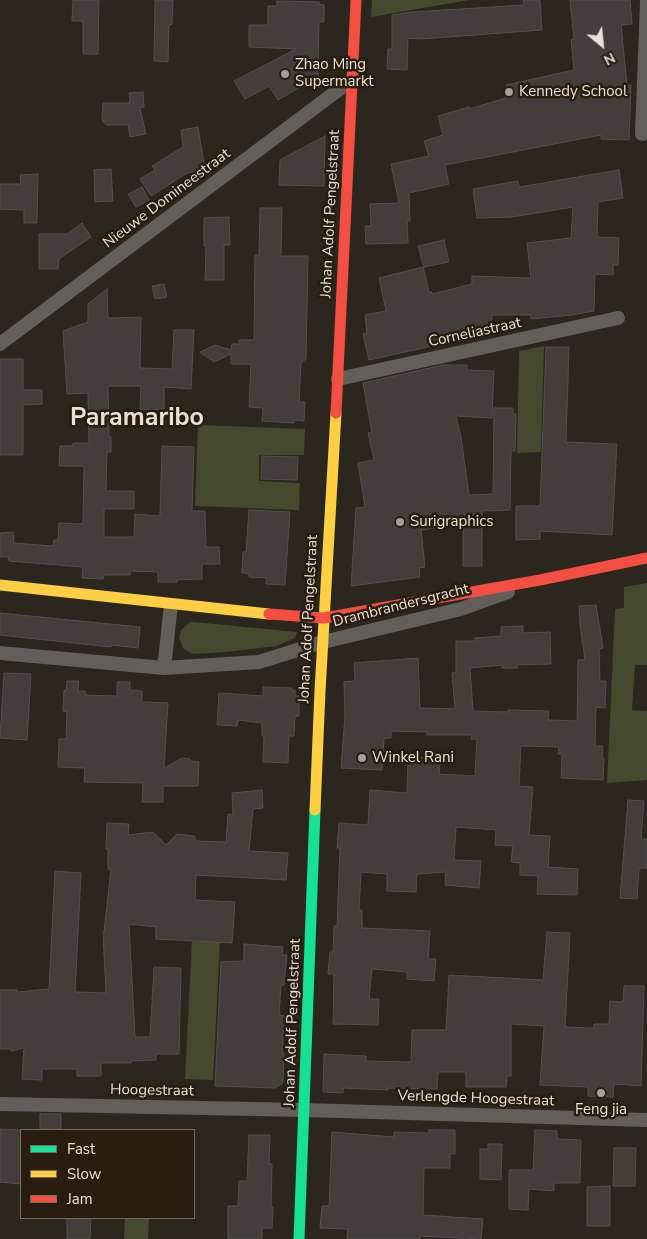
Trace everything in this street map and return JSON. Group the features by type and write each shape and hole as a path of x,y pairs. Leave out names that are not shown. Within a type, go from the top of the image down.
{"main road":[{"name":"Johan Adolf Pengelstraat","path":"299,1239 324,618 338,379 356,0"},
{"name":"Drambrandersgracht","path":"0,585 171,605 324,618 540,580 647,558"}],"street":[{"path":"642,134 647,2"},
{"name":"Nieuwe Domineestraat","path":"0,344 353,80"},
{"name":"Corneliastraat","path":"338,379 618,318"},
{"name":"Drambrandersgracht","path":"0,653 164,668 259,662 323,642 461,610 540,580"},
{"path":"164,668 171,605"},
{"name":"Hoogestraat","path":"0,1104 304,1110"},
{"name":"Verlengde Hoogestraat","path":"304,1110 647,1120"}],"green space":[{"path":"372,0 469,0 371,17"},
{"path":"544,346 541,452 517,453 519,351"},
{"path":"198,425 305,429 304,455 259,455 259,481 300,483 299,510 195,506"},
{"path":"647,583 647,665 635,665 632,710 647,711 647,780 607,783 615,609 624,608 624,587"},
{"path":"190,622 297,632 295,638 277,646 192,654 183,648 179,638 181,630"},
{"path":"192,939 220,940 213,1080 185,1079"},
{"path":"125,1219 149,1219 148,1239 124,1239"}],"building":[{"path":"73,0 99,0 98,54 83,54 83,21 72,21"},
{"path":"155,0 173,0 172,24 169,25 168,62 154,61"},
{"path":"523,0 540,0 542,30 421,39 408,38 407,70 387,69 388,49 392,49 392,15 524,5"},
{"path":"570,0 630,0 632,24 621,25 627,85 631,85 629,140 601,139 601,135 445,165 449,184 409,193 410,221 407,221 408,243 366,244 365,226 371,226 370,204 399,203 391,164 429,156 424,141 443,135 438,116 509,97 506,85 574,70 571,40 574,39"},
{"path":"277,1 319,2 319,4 324,5 324,22 319,22 318,79 312,80 278,100 269,86 245,99 234,81 296,49 249,47 249,25 268,25 268,6 277,6"},
{"path":"143,92 144,107 140,108 146,134 130,137 128,125 106,125 102,120 103,103 130,103 129,93"},
{"path":"198,127 205,170 187,173 151,196 140,179 155,170 152,166 183,147 181,130"},
{"path":"325,136 324,186 279,185 280,160"},
{"path":"111,169 113,201 95,202 94,170"},
{"path":"619,170 623,198 598,202 597,237 619,238 618,265 613,265 613,275 595,274 594,311 531,319 531,315 492,315 491,330 466,329 468,338 369,360 363,334 367,333 365,315 386,311 379,278 423,267 429,292 432,292 432,294 472,284 472,276 531,278 527,243 571,238 573,207 512,217 477,218 473,189 518,181 519,187"},
{"path":"38,174 37,223 24,223 24,210 0,209 0,184 21,184 20,175"},
{"path":"142,187 149,200 136,207 128,194"},
{"path":"260,208 282,208 281,256 308,256 306,359 301,363 299,402 305,402 304,421 294,420 294,423 262,421 263,408 249,407 251,364 231,364 231,354 214,362 200,352 215,345 231,350 232,344 239,344 239,340 254,340 255,255 259,255"},
{"path":"229,217 230,245 224,245 224,280 205,280 206,246 204,246 204,218"},
{"path":"82,223 91,237 59,259 58,269 39,269 39,234 67,234"},
{"path":"444,240 449,262 424,267 418,246"},
{"path":"164,284 167,297 155,299 152,286"},
{"path":"107,289 108,318 141,317 140,368 172,369 174,330 194,330 191,389 164,387 164,410 140,409 141,386 108,386 111,452 107,452 106,491 134,491 134,509 104,509 104,537 134,537 135,514 160,516 162,446 194,447 192,511 205,511 206,547 219,547 220,564 202,564 202,579 158,582 158,572 130,571 130,575 104,575 103,579 82,578 83,567 9,561 8,557 0,557 0,533 13,532 14,543 53,546 54,540 58,540 59,523 83,524 84,466 59,466 60,446 73,446 73,443 89,443 88,393 67,394 63,331 88,322 88,304"},
{"path":"546,347 569,347 566,442 617,444 612,535 540,531 540,539 516,540 516,506 540,506"},
{"path":"0,359 23,359 23,390 42,390 42,404 23,405 23,455 0,455"},
{"path":"443,365 467,365 467,370 494,371 492,418 456,416 461,437 469,495 493,494 494,408 513,408 513,414 516,414 515,451 511,451 510,510 482,511 482,566 463,566 463,524 421,530 425,567 419,568 420,577 351,586 356,508 365,507 358,463 374,460 368,433 372,432 363,383"},
{"path":"262,456 298,457 297,480 261,479"},
{"path":"249,510 290,512 285,585 266,584 267,578 249,577 249,574 242,573 243,552 246,552"},
{"path":"596,605 603,648 599,649 600,681 606,681 605,708 596,707 595,746 603,746 603,780 561,778 562,754 558,754 559,747 521,746 519,786 533,787 529,835 550,836 548,867 578,869 577,895 537,894 538,876 520,875 520,863 511,862 513,846 495,845 496,830 456,827 454,860 481,861 479,888 445,885 446,872 417,874 416,892 387,891 387,874 361,872 359,910 362,910 362,928 430,931 428,959 436,959 434,981 407,979 407,972 372,969 369,999 379,999 378,1025 333,1024 334,974 328,974 330,952 333,952 334,926 337,926 340,848 337,848 339,823 368,825 370,790 407,793 408,757 434,758 433,761 440,762 439,774 475,776 477,739 471,739 472,735 427,735 427,732 391,731 391,738 384,738 382,770 341,768 345,716 344,682 355,681 354,663 418,658 420,708 455,709 452,673 456,672 456,641 475,641 475,638 501,636 501,627 523,626 523,633 550,632 551,664 517,665 517,668 502,668 502,665 470,668 473,711 549,711 548,720 577,721 578,660 585,660 579,606"},
{"path":"0,613 140,627 138,648 111,645 111,647 0,635"},
{"path":"4,673 31,674 27,740 0,738"},
{"path":"67,681 79,681 78,691 85,691 85,695 117,696 117,682 130,682 130,690 142,691 142,702 168,703 164,768 182,758 199,762 198,786 163,786 163,802 142,802 143,783 84,782 85,768 58,767 59,739 66,739 67,712 63,711 64,690 66,690"},
{"path":"263,687 292,688 292,691 295,690 295,696 299,696 299,716 295,716 294,736 289,736 288,763 263,762 264,736 262,736 262,723 238,720 237,726 217,725 219,693 263,696"},
{"path":"262,790 263,808 253,809 249,851 288,853 286,880 196,875 195,900 235,902 232,943 156,939 156,927 129,924 135,1037 150,1037 154,967 181,968 179,1054 156,1054 156,1060 131,1061 131,1063 101,1063 101,1076 77,1076 77,1069 42,1069 42,1080 22,1079 24,1048 11,1051 11,1049 0,1049 0,990 17,990 17,992 49,989 55,871 81,873 75,992 106,993 103,932 111,869 108,869 108,849 106,849 107,823 129,824 128,835 153,832 166,845 177,834 194,836 196,841 226,842 228,814 233,815 232,793"},
{"path":"628,800 644,801 641,839 647,839 647,868 639,868 637,899 620,898"},
{"path":"547,932 570,933 565,1027 594,1028 594,1024 609,1024 610,1001 623,1002 624,986 644,986 641,1086 614,1084 613,1097 588,1096 588,1087 540,1085 544,1026 511,1024 511,1076 507,1076 506,1087 466,1087 466,1072 438,1072 437,1089 388,1088 388,1090 343,1088 343,1093 323,1092 324,1054 366,1056 366,1061 411,1062 412,1030 446,1030 449,975 543,980"},
{"path":"244,944 283,947 282,955 287,955 284,985 281,985 279,1015 285,1016 282,1053 284,1053 283,1083 275,1088 215,1086 221,962 244,961"},
{"path":"40,1114 61,1114 61,1129 40,1129"},
{"path":"0,1129 20,1130 20,1184 0,1182"},
{"path":"429,1130 455,1130 455,1154 450,1154 450,1168 424,1168 423,1215 483,1219 481,1239 420,1236 420,1239 347,1239 348,1229 320,1228 322,1206 329,1206 332,1132 394,1137 394,1132 429,1133"},
{"path":"535,1130 557,1131 557,1139 581,1140 580,1183 554,1183 554,1191 529,1189 528,1210 509,1209 509,1170 533,1170"},
{"path":"249,1135 270,1135 269,1164 272,1164 272,1228 262,1228 262,1239 228,1239 228,1206 238,1206 239,1181 247,1181"},
{"path":"488,1144 502,1144 501,1180 480,1179 480,1149 488,1149"},
{"path":"614,1148 636,1148 635,1186 613,1186"},
{"path":"610,1186 610,1226 587,1226 587,1187"},
{"path":"67,1219 91,1219 90,1239 67,1239"}],"traffic: fast":[{"path":"299,1239 315,810"}],"traffic: slow":[{"path":"315,810 336,413"},
{"path":"0,585 269,614"}],"traffic: jam":[{"path":"336,413 356,0"},
{"path":"269,614 324,618 540,580 647,558"}],"place":[{"name":"Zhao Ming Supermarkt","path":"285,74"},
{"name":"Kennedy School","path":"509,92"},
{"name":"Surigraphics","path":"400,522"},
{"name":"Winkel Rani","path":"362,758"},
{"name":"Feng jia","path":"601,1093"}],"district":[{"name":"Paramaribo","path":"137,419"}]}
